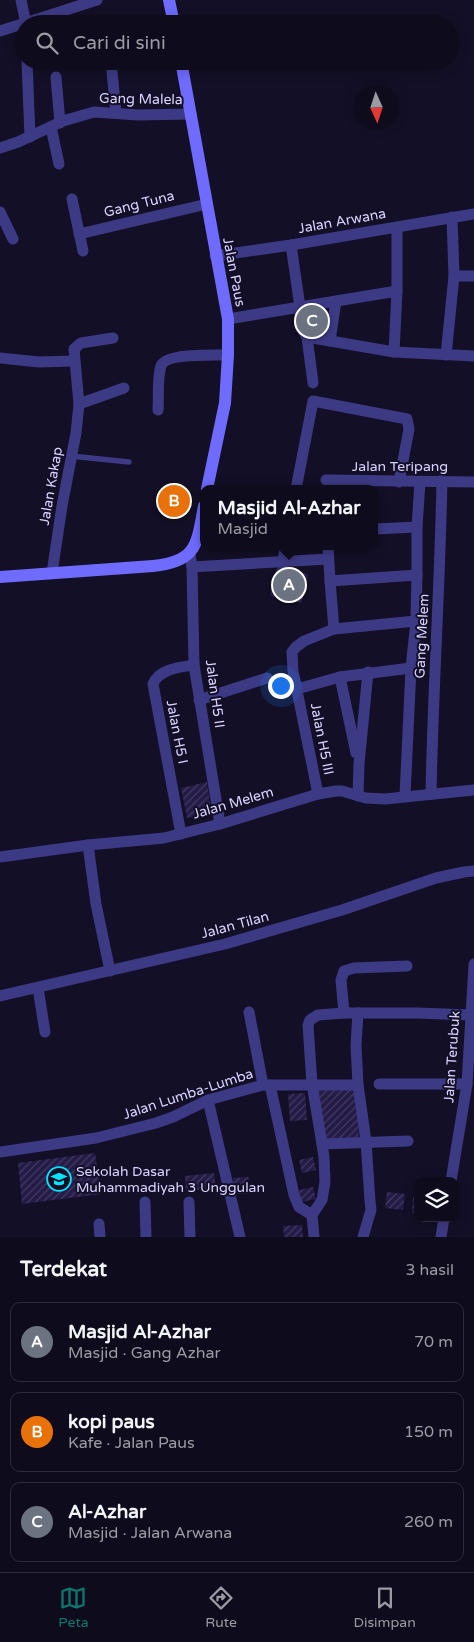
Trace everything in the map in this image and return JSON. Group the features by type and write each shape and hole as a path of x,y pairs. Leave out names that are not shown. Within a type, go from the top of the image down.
{"main road":[{"path":"169,0 172,15"},
{"name":"Jalan Paus","path":"183,70 215,256 228,319 225,403 208,485"},
{"path":"0,577 165,565 190,554 197,542 200,527"}],"street":[{"path":"21,0 24,15"},
{"path":"51,15 97,0"},
{"path":"0,31 15,26"},
{"path":"27,70 30,137"},
{"path":"112,70 116,112"},
{"path":"56,77 55,125 59,164"},
{"name":"Gang Malela","path":"3,147 55,125 94,112 138,115 191,114"},
{"path":"72,199 83,251"},
{"name":"Gang Tuna","path":"79,234 207,204"},
{"path":"0,212 13,239"},
{"name":"Jalan Arwana","path":"215,256 474,214"},
{"path":"446,355 454,276 452,217"},
{"path":"394,352 397,291 397,227"},
{"path":"291,245 300,307 300,326 307,337 313,382"},
{"path":"454,276 474,276"},
{"path":"228,319 397,291"},
{"path":"330,341 336,301"},
{"path":"307,337 394,352 474,356"},
{"path":"0,358 40,362 74,361 76,345 113,338"},
{"path":"158,410 160,368 164,361 174,357 228,355"},
{"name":"Jalan Kakap","path":"52,573 79,404 74,361"},
{"path":"79,404 124,388"},
{"path":"297,485 313,401 407,419 409,429 399,482"},
{"name":"Jalan Teripang","path":"326,480 420,482 442,480 474,482"},
{"name":"Gang Melem","path":"431,793 442,480"},
{"path":"405,796 411,668 416,621 417,527 420,482"},
{"path":"378,529 417,527"},
{"path":"282,563 285,550"},
{"path":"328,550 334,629 416,621"},
{"name":"Jalan H5 II","path":"190,554 192,567 194,664 220,824"},
{"path":"192,567 328,559"},
{"path":"330,580 417,575"},
{"name":"Jalan H5 III","path":"318,794 292,671 292,652 304,641 334,629"},
{"name":"Jalan H5 I","path":"181,834 153,684 157,676 162,673 194,664"},
{"path":"297,689 340,677 411,668"},
{"path":"358,796 359,764 368,672"},
{"path":"340,677 359,764"},
{"path":"199,700 267,678"},
{"name":"Jalan Melem","path":"0,857 88,845 151,840 220,824 318,794 342,791 376,799 474,790"},
{"path":"88,845 97,913 110,971"},
{"name":"Jalan Tilan","path":"0,996 225,944 342,910 436,878 464,872 474,872"},
{"name":"Jalan Terubuk","path":"451,1177 467,1084 474,964"},
{"path":"344,1013 341,980 344,971 354,968 407,966"},
{"path":"38,988 45,1032"},
{"path":"249,1012 294,1194 299,1207 312,1215"},
{"path":"314,1237 312,1215 322,1200 326,1170 312,1084 308,1025 310,1020 318,1015 344,1013 470,1015"},
{"path":"358,1014 356,1045 358,1085 366,1141 371,1210 363,1237"},
{"path":"379,1084 467,1084"},
{"name":"Jalan Lumba-Lumba","path":"0,1152 104,1136 156,1123 208,1100 267,1085 358,1085"},
{"path":"208,1100 240,1237"},
{"path":"322,1144 408,1141"},
{"path":"145,1202 146,1237"},
{"path":"189,1202 190,1237"},
{"path":"441,1237 443,1222"},
{"path":"99,1224 100,1237"}],"lane":[{"path":"71,456 128,462"}],"building":[{"path":"277,566 308,574 302,603 270,596"},
{"path":"207,782 211,813 187,818 181,788"},
{"path":"356,1088 359,1140 322,1142 319,1090"},
{"path":"305,1093 307,1120 290,1121 288,1094"},
{"name":"Sekolah Dasar Muhammadiyah 3 Unggulan","path":"95,1153 101,1194 22,1204 18,1163"},
{"path":"313,1157 316,1170 302,1173 299,1160"},
{"path":"214,1173 216,1188 186,1191 185,1176"},
{"path":"249,1177 249,1194 233,1194 233,1178"},
{"path":"313,1187 316,1199 301,1202 299,1190"},
{"path":"387,1192 405,1194 403,1210 385,1208"},
{"path":"413,1197 414,1213 412,1213"},
{"path":"302,1225 303,1237 284,1237 283,1226"}],"place":[{"name":"Al-Azhar","path":"312,321"},
{"name":"kopi paus","path":"174,501"},
{"name":"Masjid Al-Azhar","path":"289,585"},
{"name":"Sekolah Dasar Muhammadiyah 3 Unggulan","path":"59,1179"}]}
